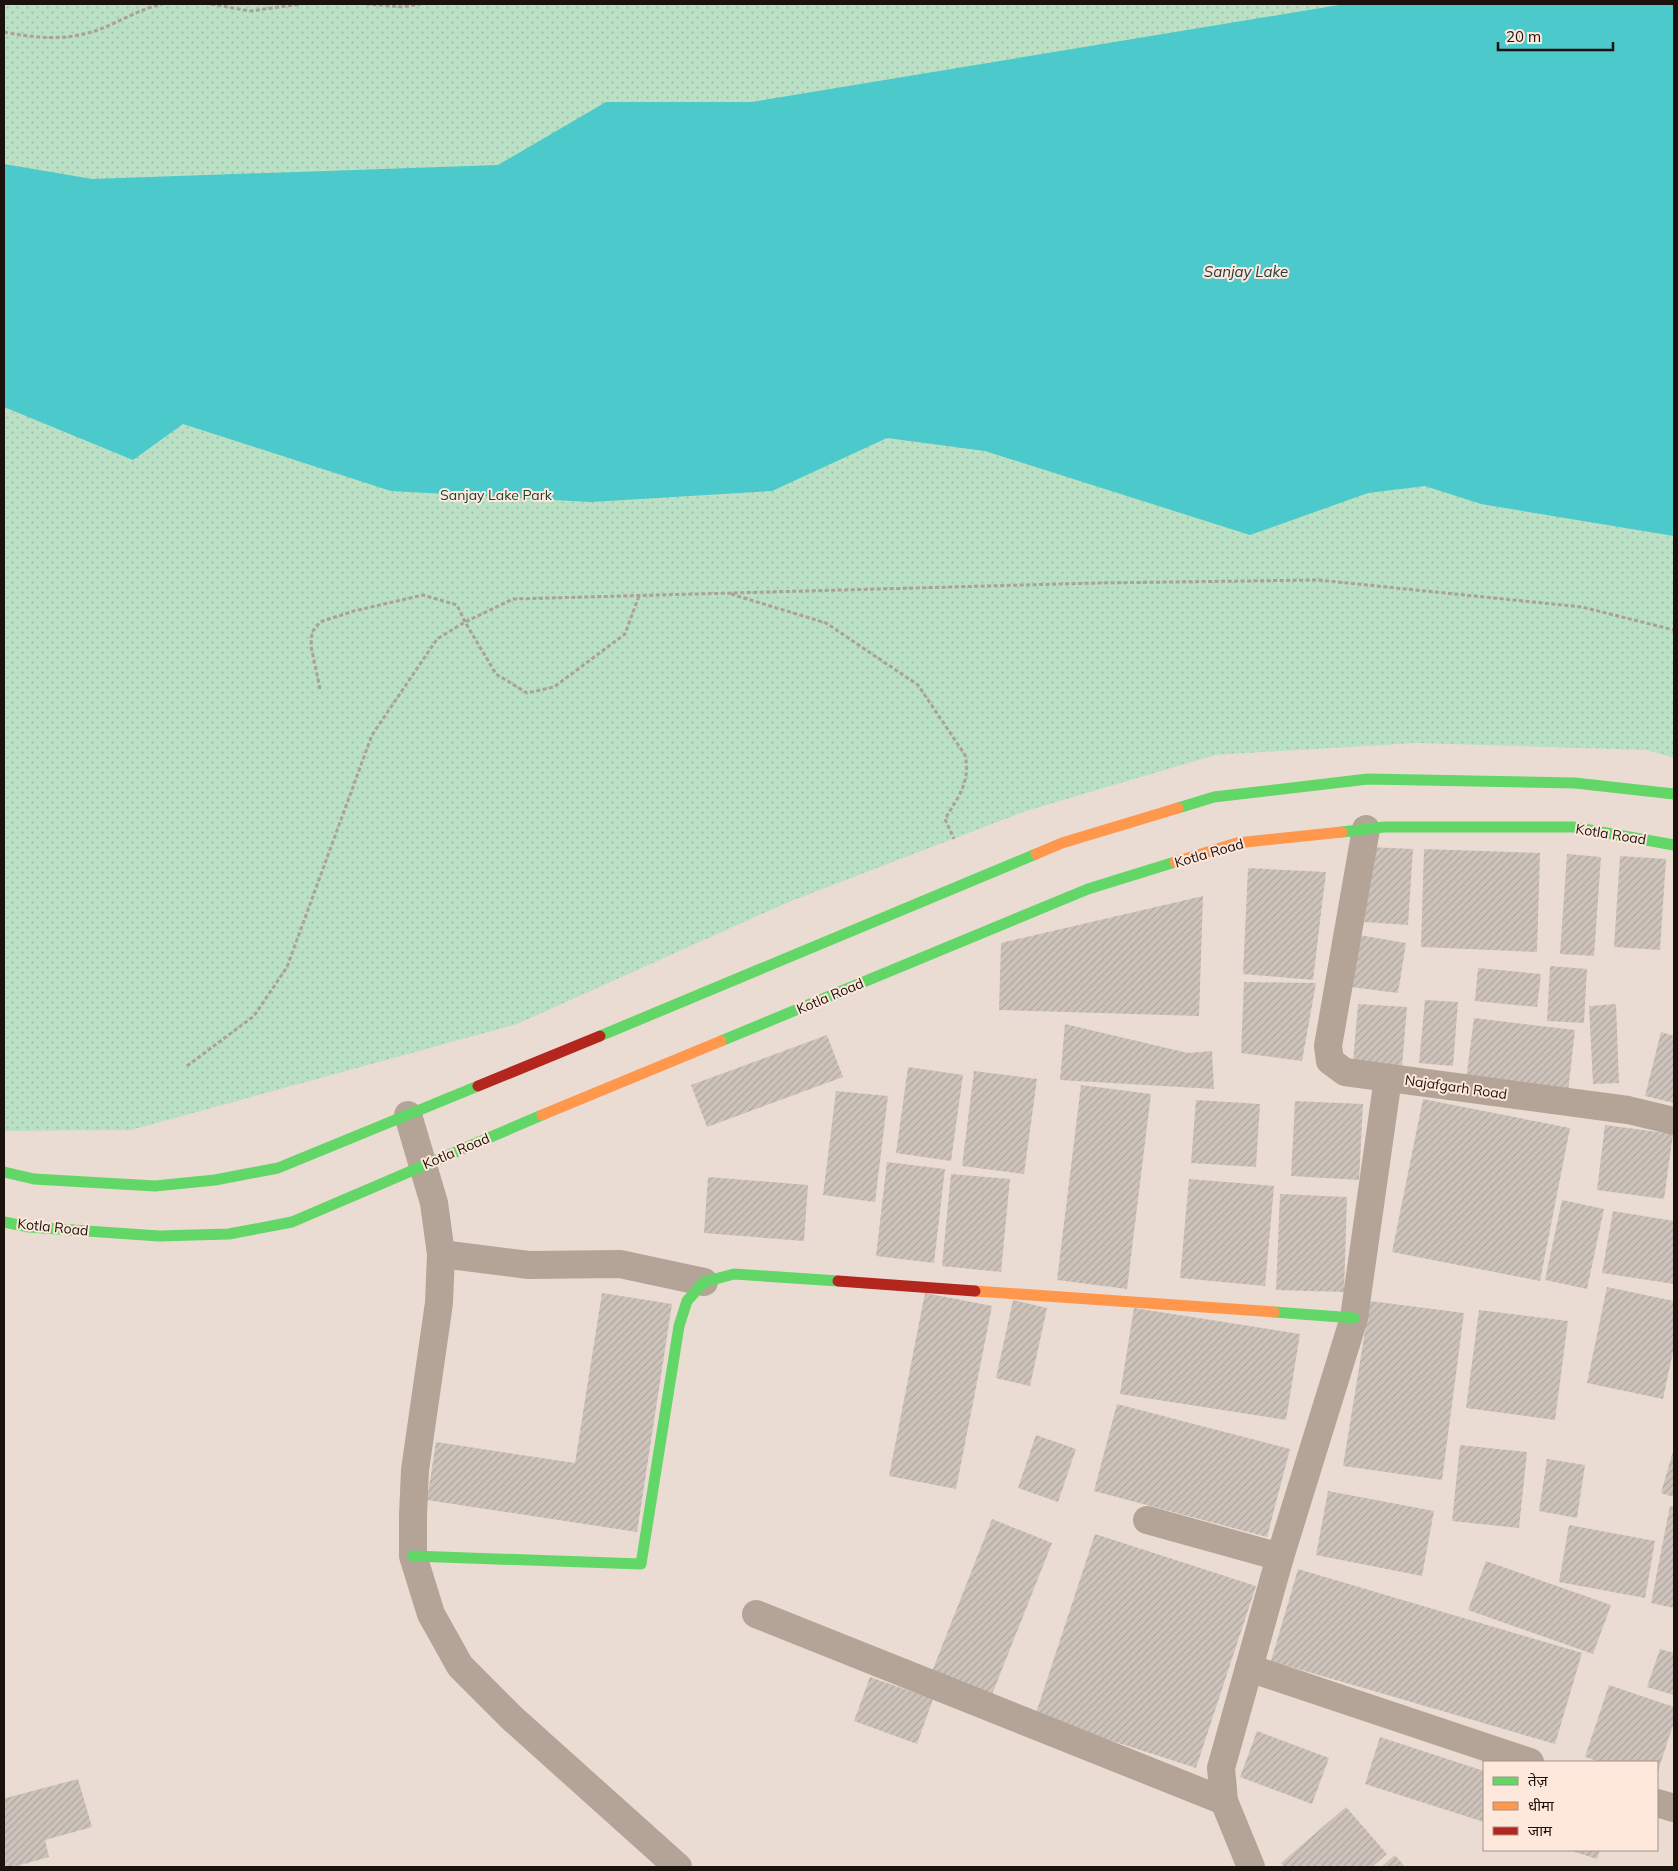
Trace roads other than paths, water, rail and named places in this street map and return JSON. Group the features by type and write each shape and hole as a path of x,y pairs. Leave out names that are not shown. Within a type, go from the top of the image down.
{"main road":[{"path":"4,1172 34,1179 155,1186 215,1180 278,1168 1062,843 1214,797 1368,779 1575,783 1674,794"},
{"name":"Kotla Road","path":"4,1222 29,1227 159,1236 229,1234 292,1222 423,1165 1088,889 1237,843 1384,827 1573,827 1674,845"},
{"path":"413,1556 641,1564 679,1326 687,1301 704,1282 734,1274 1354,1318"}],"street":[{"path":"1366,829 1328,1046 1330,1061 1345,1072 1388,1078"},
{"name":"Najafgarh Road","path":"1251,1867 1224,1802 1221,1768 1280,1557 1354,1318 1388,1078 1628,1110 1674,1121"},
{"path":"408,1115 434,1203 441,1254 439,1303 416,1470 413,1556 431,1614 460,1666 514,1719 678,1867"},
{"path":"441,1254 529,1265 620,1264 704,1282"},
{"path":"1148,1520 1280,1557"},
{"path":"756,1614 1224,1802"},
{"path":"1249,1668 1527,1761"},
{"path":"1658,1803 1674,1808"}],"water":[{"name":"Sanjay Lake","path":"1345,4 1674,4 1674,536 1481,504 1425,486 1368,493 1250,535 985,451 887,438 772,491 591,502 391,491 183,424 133,460 4,407 4,164 92,179 498,165 606,102 752,102"}],"park label":[{"name":"Sanjay Lake Park","path":"496,495"}]}
